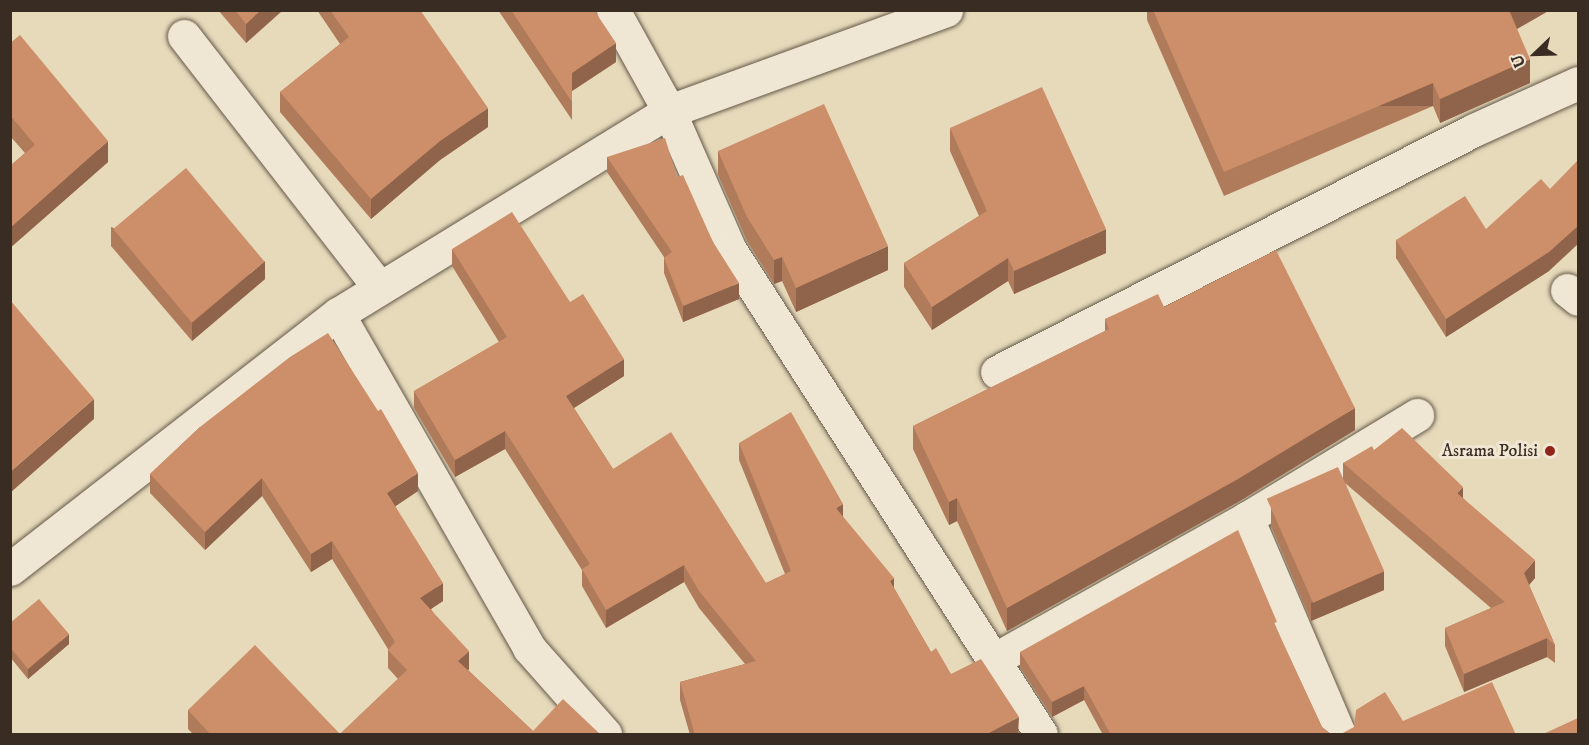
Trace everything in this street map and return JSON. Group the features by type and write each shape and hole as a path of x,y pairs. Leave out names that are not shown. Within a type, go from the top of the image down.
{"street":[{"path":"612,10 669,111 730,250 995,659 1041,735"},
{"path":"10,568 338,314 378,286 669,111 945,10"},
{"path":"184,36 378,286"},
{"path":"997,372 1474,130 1578,83"},
{"path":"338,314 529,648 605,735"},
{"path":"995,659 1247,518 1417,415"},
{"path":"1247,518 1340,735"}],"building":[{"path":"235,10 261,10 246,24"},
{"path":"330,10 420,10 488,108 440,141 371,199 280,92 349,37"},
{"path":"511,10 594,10 616,43 572,73 572,102"},
{"path":"1153,10 1509,10 1530,59 1440,99 1433,83 1224,172"},
{"path":"20,35 108,141 10,228 10,166 35,145 10,115 10,43"},
{"path":"1042,87 1106,229 1014,271 1008,258 932,307 904,263 987,211 950,128"},
{"path":"824,104 888,246 796,288 782,257 774,260 747,217 718,151"},
{"path":"665,138 677,177 683,175 713,242 739,283 683,306 664,258 672,252 607,157"},
{"path":"1578,160 1578,226 1549,252 1446,319 1396,240 1465,196 1486,229 1541,179 1550,189"},
{"path":"186,168 264,261 192,323 113,229"},
{"path":"512,212 570,302 583,294 624,359 566,396 613,469 671,432 766,583 791,571 739,443 791,412 843,504 836,508 894,578 890,581 931,652 936,648 951,674 981,659 1019,717 985,735 695,735 680,682 756,661 699,591 684,565 606,610 582,569 590,564 505,431 455,460 414,391 507,337 452,249"},
{"path":"1276,250 1355,408 1238,479 1007,608 957,498 949,502 913,426 1109,329 1105,319 1158,294 1164,307"},
{"path":"10,300 94,399 10,472"},
{"path":"328,333 378,411 381,409 418,473 387,493 443,583 420,598 469,651 458,661 533,731 563,699 601,735 211,735 188,710 255,645 340,734 407,670 388,650 395,642 332,541 311,554 262,478 205,532 150,474 200,427 290,357"},
{"path":"1402,428 1463,487 1457,493 1535,560 1524,573 1555,645 1547,638 1464,674 1445,628 1505,602 1343,463 1372,446 1374,450"},
{"path":"1338,467 1384,571 1313,603 1267,499"},
{"path":"1238,530 1277,622 1274,623 1322,727 1332,735 1111,735 1084,686 1052,702 1020,652"},
{"path":"39,599 69,634 28,669 10,647 10,623"},
{"path":"1492,682 1516,735 1341,734 1354,727 1356,710 1385,692 1403,721"},
{"path":"1578,718 1578,735 1541,735"}],"place":[{"name":"Asrama Polisi","path":"1550,451"}]}
